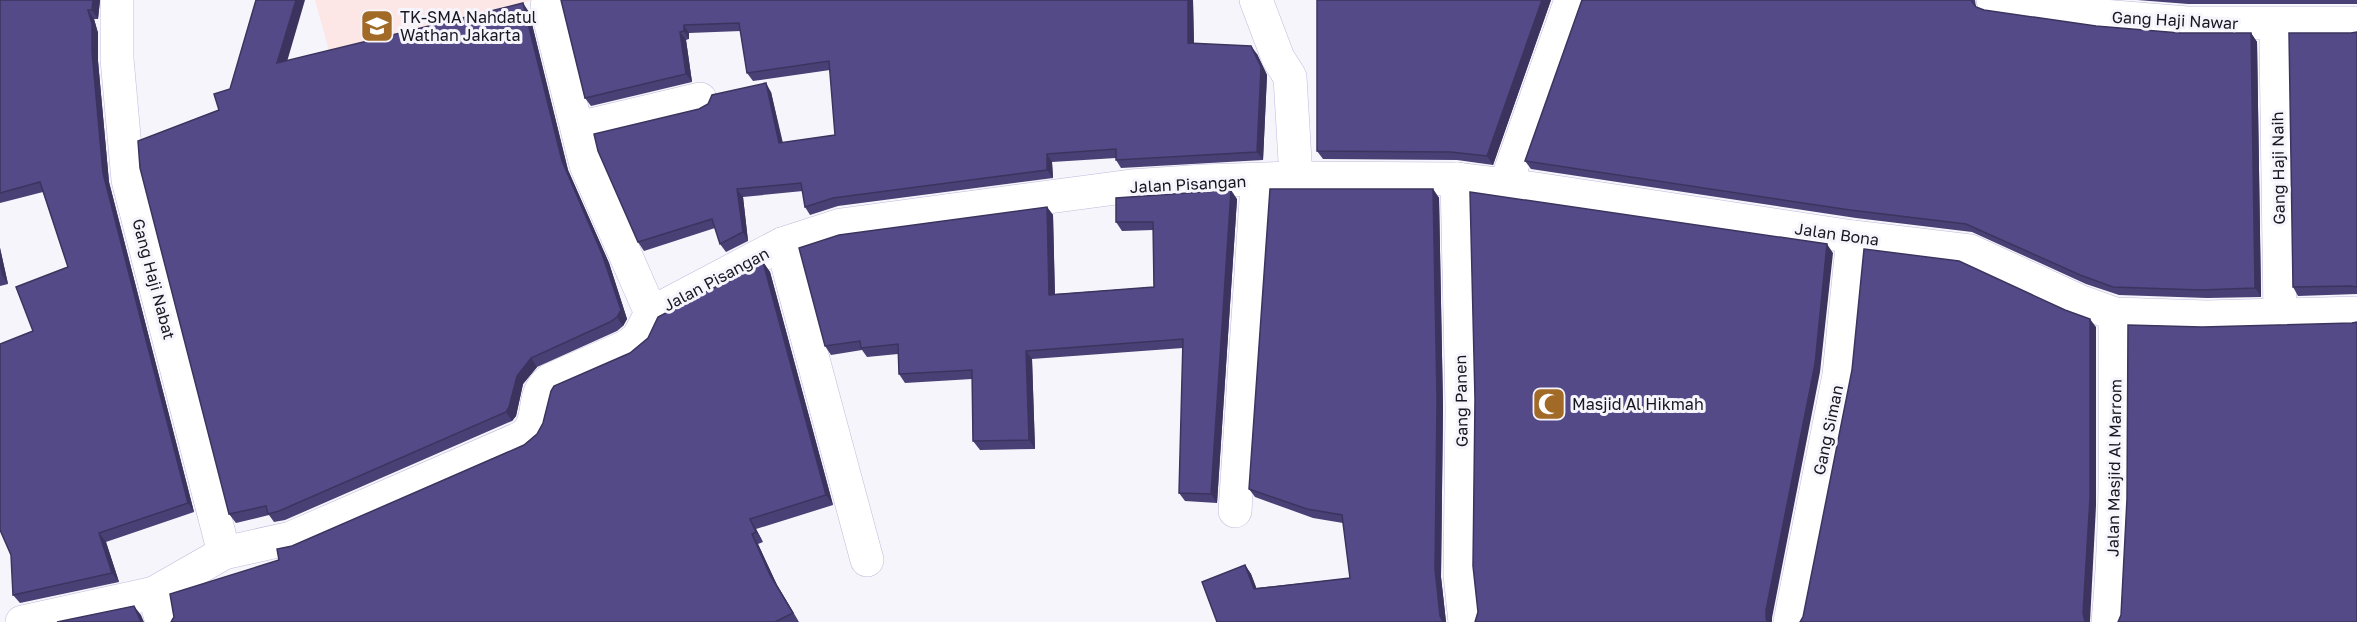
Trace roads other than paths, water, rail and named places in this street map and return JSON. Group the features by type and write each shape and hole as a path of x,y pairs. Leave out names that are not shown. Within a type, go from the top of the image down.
{"street":[{"name":"Gang Haji Nabat","path":"117,0 117,59 128,180 224,553"},
{"path":"548,0 547,8 586,165 651,313"},
{"path":"1256,0 1278,58 1290,77 1296,178"},
{"path":"1504,186 1571,0"},
{"name":"Gang Haji Nawar","path":"1993,0 2113,17 2187,23 2357,23"},
{"name":"Gang Haji Naih","path":"2280,315 2276,43 2278,32 2285,24"},
{"path":"578,128 700,99"},
{"name":"Jalan Pisangan","path":"22,622 158,607 224,553 291,538 523,437 531,430 535,422 542,386 550,380 626,347 638,338 651,313 782,244 842,225 1131,186 1204,181 1296,178 1457,179 1504,186"},
{"name":"Gang Panen","path":"1457,179 1462,407 1460,575 1465,622"},
{"path":"1235,511 1256,200 1261,180"},
{"name":"Jalan Bona","path":"1504,186 1853,237 1970,251 2079,301 2115,314 2207,317 2357,313"},
{"name":"Gang Siman","path":"1790,622 1839,375 1853,237"},
{"path":"782,244 867,560"},
{"name":"Jalan Masjid Al Marrom","path":"2108,622 2113,563 2116,446 2115,314"}],"place":[{"name":"TK-SMA Nahdatul Wathan Jakarta","path":"377,26"},
{"name":"Masjid Al Hikmah","path":"1549,404"}]}
